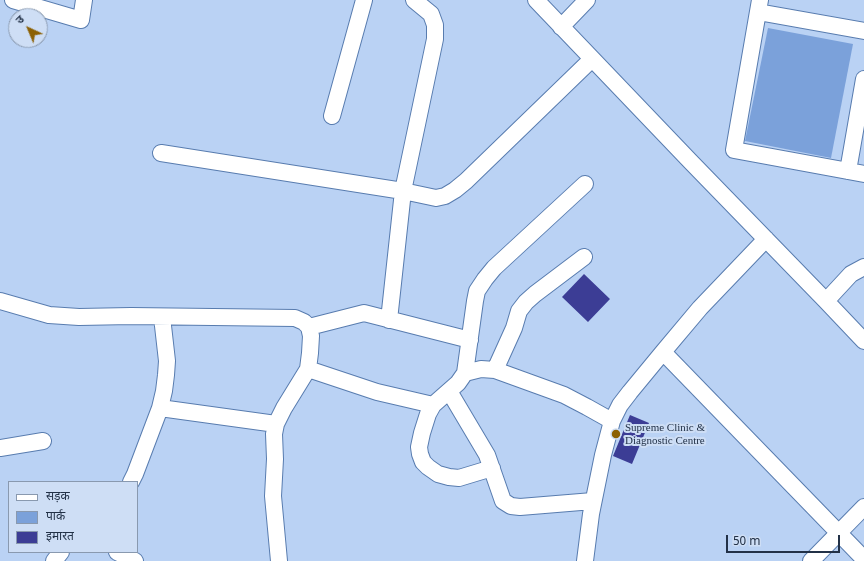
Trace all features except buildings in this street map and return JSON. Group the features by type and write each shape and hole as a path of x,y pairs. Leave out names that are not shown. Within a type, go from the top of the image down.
{"street":[{"path":"13,0 81,20 84,0"},
{"path":"332,116 364,0"},
{"path":"389,320 403,191 435,39 435,24 431,14 414,0"},
{"path":"536,0 864,341"},
{"path":"561,26 587,0"},
{"path":"864,31 759,6 734,150 864,174"},
{"path":"161,153 403,191 436,198 446,196 466,181 592,59"},
{"path":"848,171 864,79"},
{"path":"492,468 459,478 438,474 423,462 420,454 419,447 424,426 432,405 458,383 465,373 477,291 484,278 585,184"},
{"path":"585,561 586,542 593,501 612,420 630,392 700,308 766,239"},
{"path":"495,370 520,311 526,302 534,294 584,257"},
{"path":"826,301 851,274 864,267"},
{"path":"0,301 49,315 79,317 295,318 304,322 309,328 311,336 308,369 284,408 276,424 274,434 275,454 273,496 279,561"},
{"path":"309,328 364,313 470,340"},
{"path":"132,481 160,408 167,361 162,317"},
{"path":"663,352 864,559"},
{"path":"308,369 377,392 432,405"},
{"path":"465,373 482,369 495,370 564,395 612,420"},
{"path":"449,391 487,455 504,502 511,506 520,507 593,501"},
{"path":"160,408 276,424"},
{"path":"0,448 43,441"},
{"path":"812,561 864,507"},
{"path":"54,561 60,553"},
{"path":"119,553 135,561"}],"green space":[{"path":"768,28 853,44 831,158 745,141"}],"place":[{"name":"Supreme Clinic & Diagnostic Centre","path":"616,434"}]}
